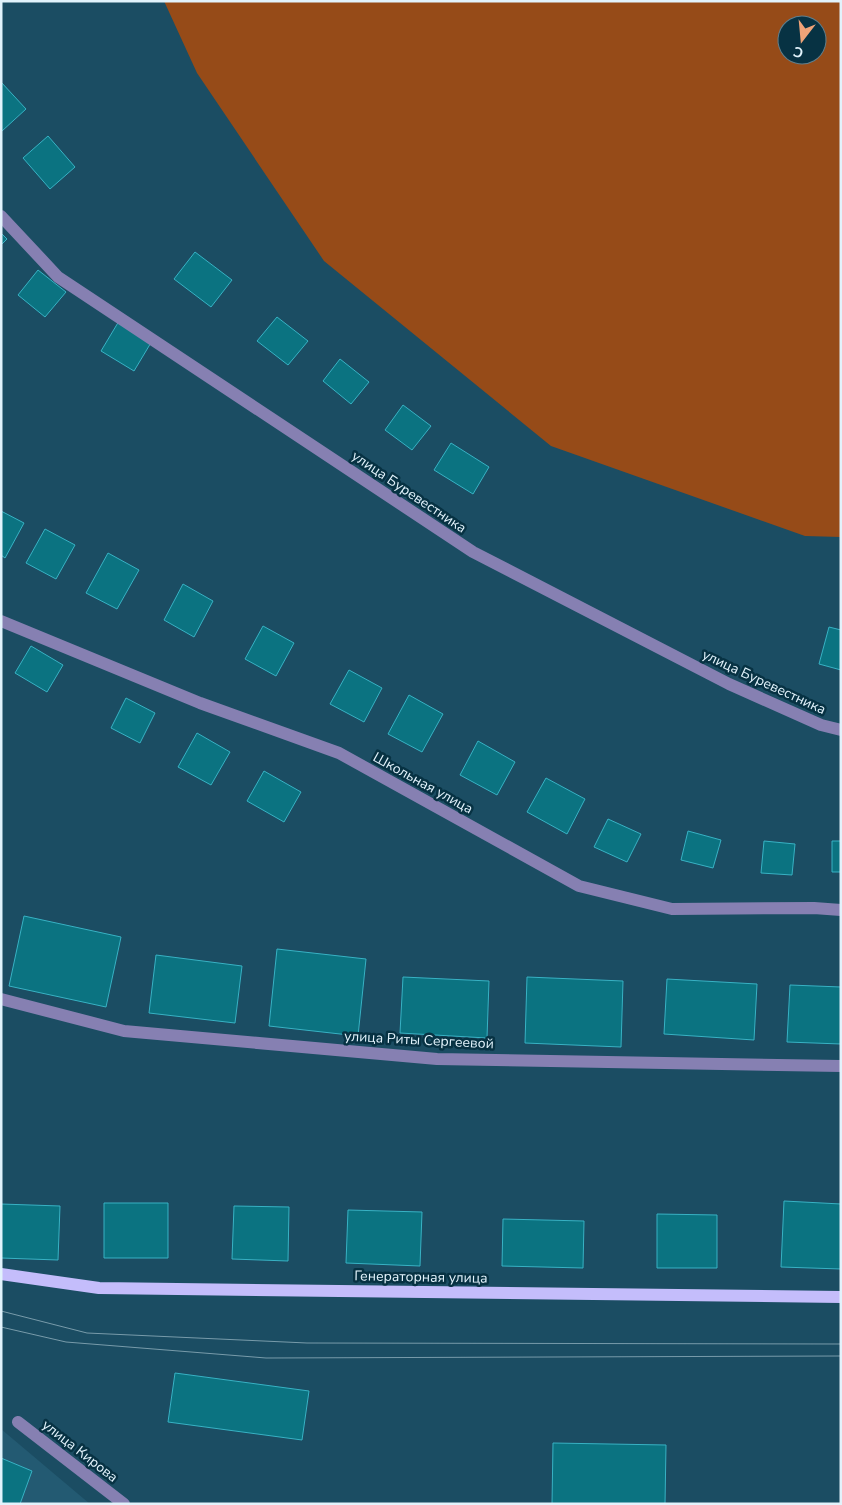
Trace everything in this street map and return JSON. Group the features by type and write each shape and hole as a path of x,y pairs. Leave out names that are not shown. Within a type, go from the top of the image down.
{"main road":[{"name":"Генераторная улица","path":"1,1274 99,1288 841,1297"}],"street":[{"name":"улица Буревестника","path":"1,216 58,277 473,552 729,684 821,725 841,730"},
{"name":"Школьная улица","path":"1,621 200,703 339,753 579,886 672,909 814,908 841,910"},
{"name":"улица Риты Сергеевой","path":"1,999 124,1031 437,1059 841,1066"},
{"name":"улица Кирова","path":"18,1422 124,1504"}],"shaded area":[{"path":"164,1 841,1 841,537 805,536 551,446 324,261 197,73"},
{"path":"1,1429 90,1504 1,1504"}],"building":[{"path":"1,82 26,109 2,131 1,131"},
{"path":"48,136 75,167 50,189 23,158"},
{"path":"1,233 7,239 1,245"},
{"path":"195,252 232,280 211,307 174,279"},
{"path":"38,270 66,292 45,317 18,295"},
{"path":"277,317 308,341 288,365 257,341"},
{"path":"119,321 152,341 134,371 101,351"},
{"path":"340,359 369,382 351,404 323,381"},
{"path":"403,405 431,426 412,450 385,430"},
{"path":"451,443 489,467 473,494 434,470"},
{"path":"1,511 24,523 5,558 1,555"},
{"path":"45,529 75,545 56,579 26,563"},
{"path":"108,553 139,570 117,609 86,593"},
{"path":"183,584 213,601 194,637 164,620"},
{"path":"263,626 294,643 276,676 245,659"},
{"path":"829,627 841,630 841,670 819,664"},
{"path":"31,646 63,665 47,692 15,673"},
{"path":"349,670 382,688 364,722 330,704"},
{"path":"409,695 443,714 422,752 388,734"},
{"path":"126,698 155,713 140,743 111,728"},
{"path":"197,733 230,752 211,785 178,767"},
{"path":"478,741 515,762 497,795 460,775"},
{"path":"264,771 301,792 284,822 247,801"},
{"path":"546,778 585,799 567,834 527,812"},
{"path":"608,819 641,834 627,862 594,847"},
{"path":"688,831 721,840 713,868 681,860"},
{"path":"764,841 795,844 792,875 761,873"},
{"path":"832,841 841,841 841,872 832,872"},
{"path":"24,916 121,937 106,1007 9,986"},
{"path":"277,949 366,959 358,1036 269,1026"},
{"path":"156,955 242,966 235,1023 149,1013"},
{"path":"403,977 489,981 487,1038 400,1033"},
{"path":"527,977 623,981 621,1047 525,1043"},
{"path":"667,979 757,984 754,1040 664,1034"},
{"path":"790,985 841,987 841,1044 787,1042"},
{"path":"784,1201 841,1204 841,1269 781,1267"},
{"path":"104,1203 168,1203 168,1258 104,1258"},
{"path":"1,1204 60,1206 58,1260 1,1258"},
{"path":"234,1206 289,1207 288,1261 232,1259"},
{"path":"348,1210 422,1212 420,1266 346,1263"},
{"path":"657,1214 717,1215 717,1268 657,1268"},
{"path":"503,1219 584,1221 583,1268 502,1266"},
{"path":"175,1373 309,1391 302,1440 168,1422"},
{"path":"553,1443 666,1445 665,1504 552,1504"},
{"path":"1,1458 32,1471 20,1504 1,1504"}],"tram line":[{"path":"1,1311 87,1333 307,1343 841,1344"},
{"path":"1,1327 66,1342 266,1358 841,1356"}]}
